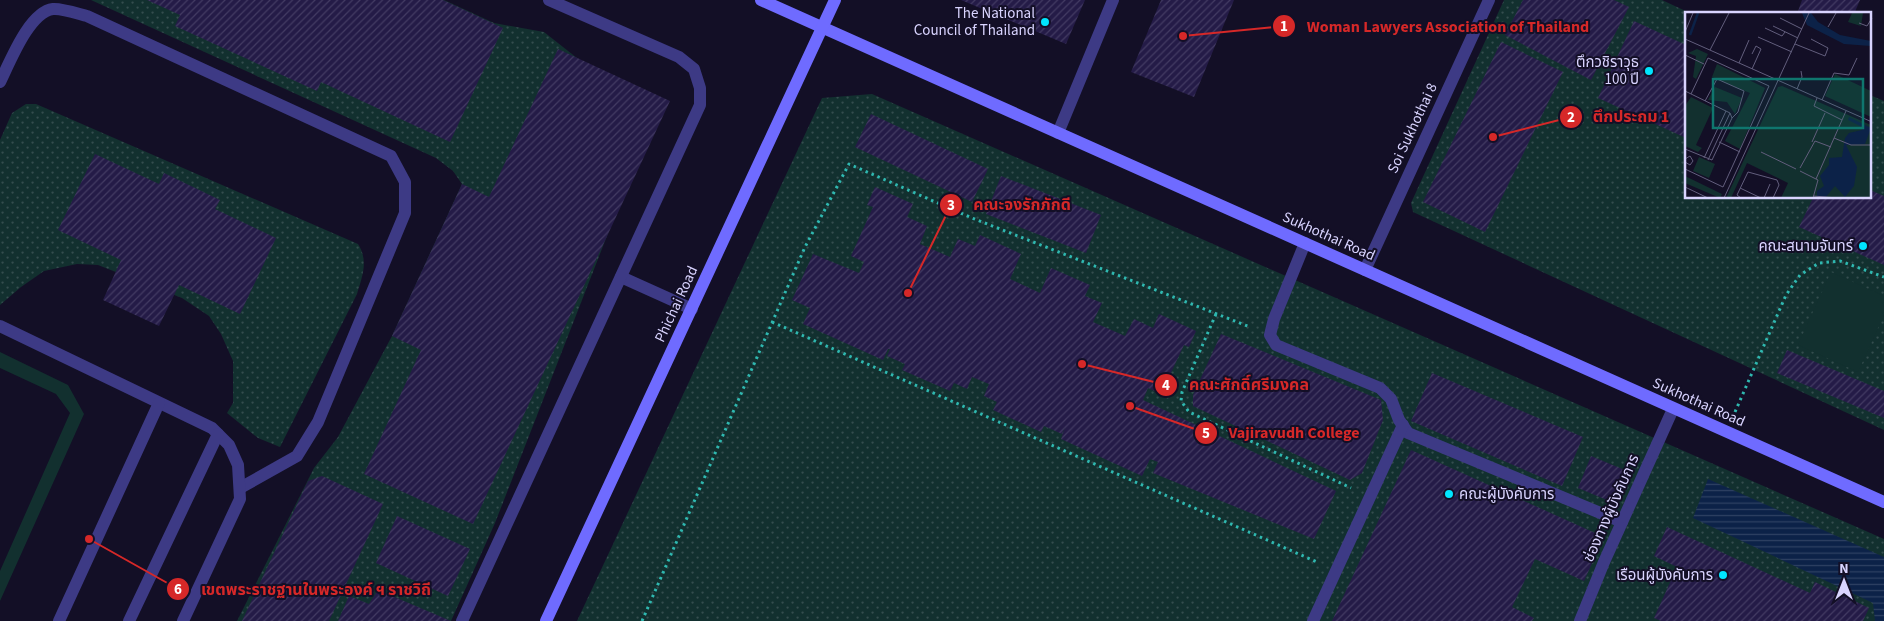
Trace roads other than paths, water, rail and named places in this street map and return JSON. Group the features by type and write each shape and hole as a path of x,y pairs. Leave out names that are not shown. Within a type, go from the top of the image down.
{"street":[{"path":"462,621 700,105 700,88 694,69 679,57 549,0"},
{"name":"Sukhothai Road","path":"761,0 1884,502"},
{"name":"Phichai Road","path":"546,621 835,0"},
{"path":"1058,133 1113,0"},
{"name":"Soi Sukhothai 8","path":"1365,270 1489,0"},
{"path":"0,82 22,35 37,18 53,9 87,16 390,156 405,182 405,213 318,422 297,456 240,488"},
{"path":"1305,243 1274,318 1270,335 1276,346 1380,388 1391,399 1399,420 1408,433 1622,522"},
{"path":"621,276 692,309"},
{"path":"0,326 212,428 229,444 238,465 240,500 183,621"},
{"path":"59,621 159,402"},
{"name":"ช่องทางผู้บังคับการ","path":"1580,621 1673,409"},
{"path":"1313,621 1403,425"},
{"path":"129,621 218,434"}],"water":[{"path":"1708,479 1884,557 1884,621 1875,621 1873,603 1693,518"}],"place":[{"name":"The National Council of Thailand","path":"1045,22"},
{"name":"Woman Lawyers Association of Thailand","path":"1183,36"},
{"name":"ตึกวชิราวุธ 100 ปี","path":"1649,71"},
{"name":"ตึกประถม 1","path":"1493,137"},
{"name":"คณะสนามจันทร์","path":"1863,246"},
{"name":"คณะจงรักภักดี","path":"908,293"},
{"name":"คณะศักดิ์ศรีมงคล","path":"1082,364"},
{"name":"Vajiravudh College","path":"1130,406"},
{"name":"คณะผู้บังคับการ","path":"1449,494"},
{"name":"เขตพระราชฐานในพระองค์ ฯ ราชวิถี","path":"89,539"},
{"name":"เรือนผู้บังคับการ","path":"1723,575"}]}
